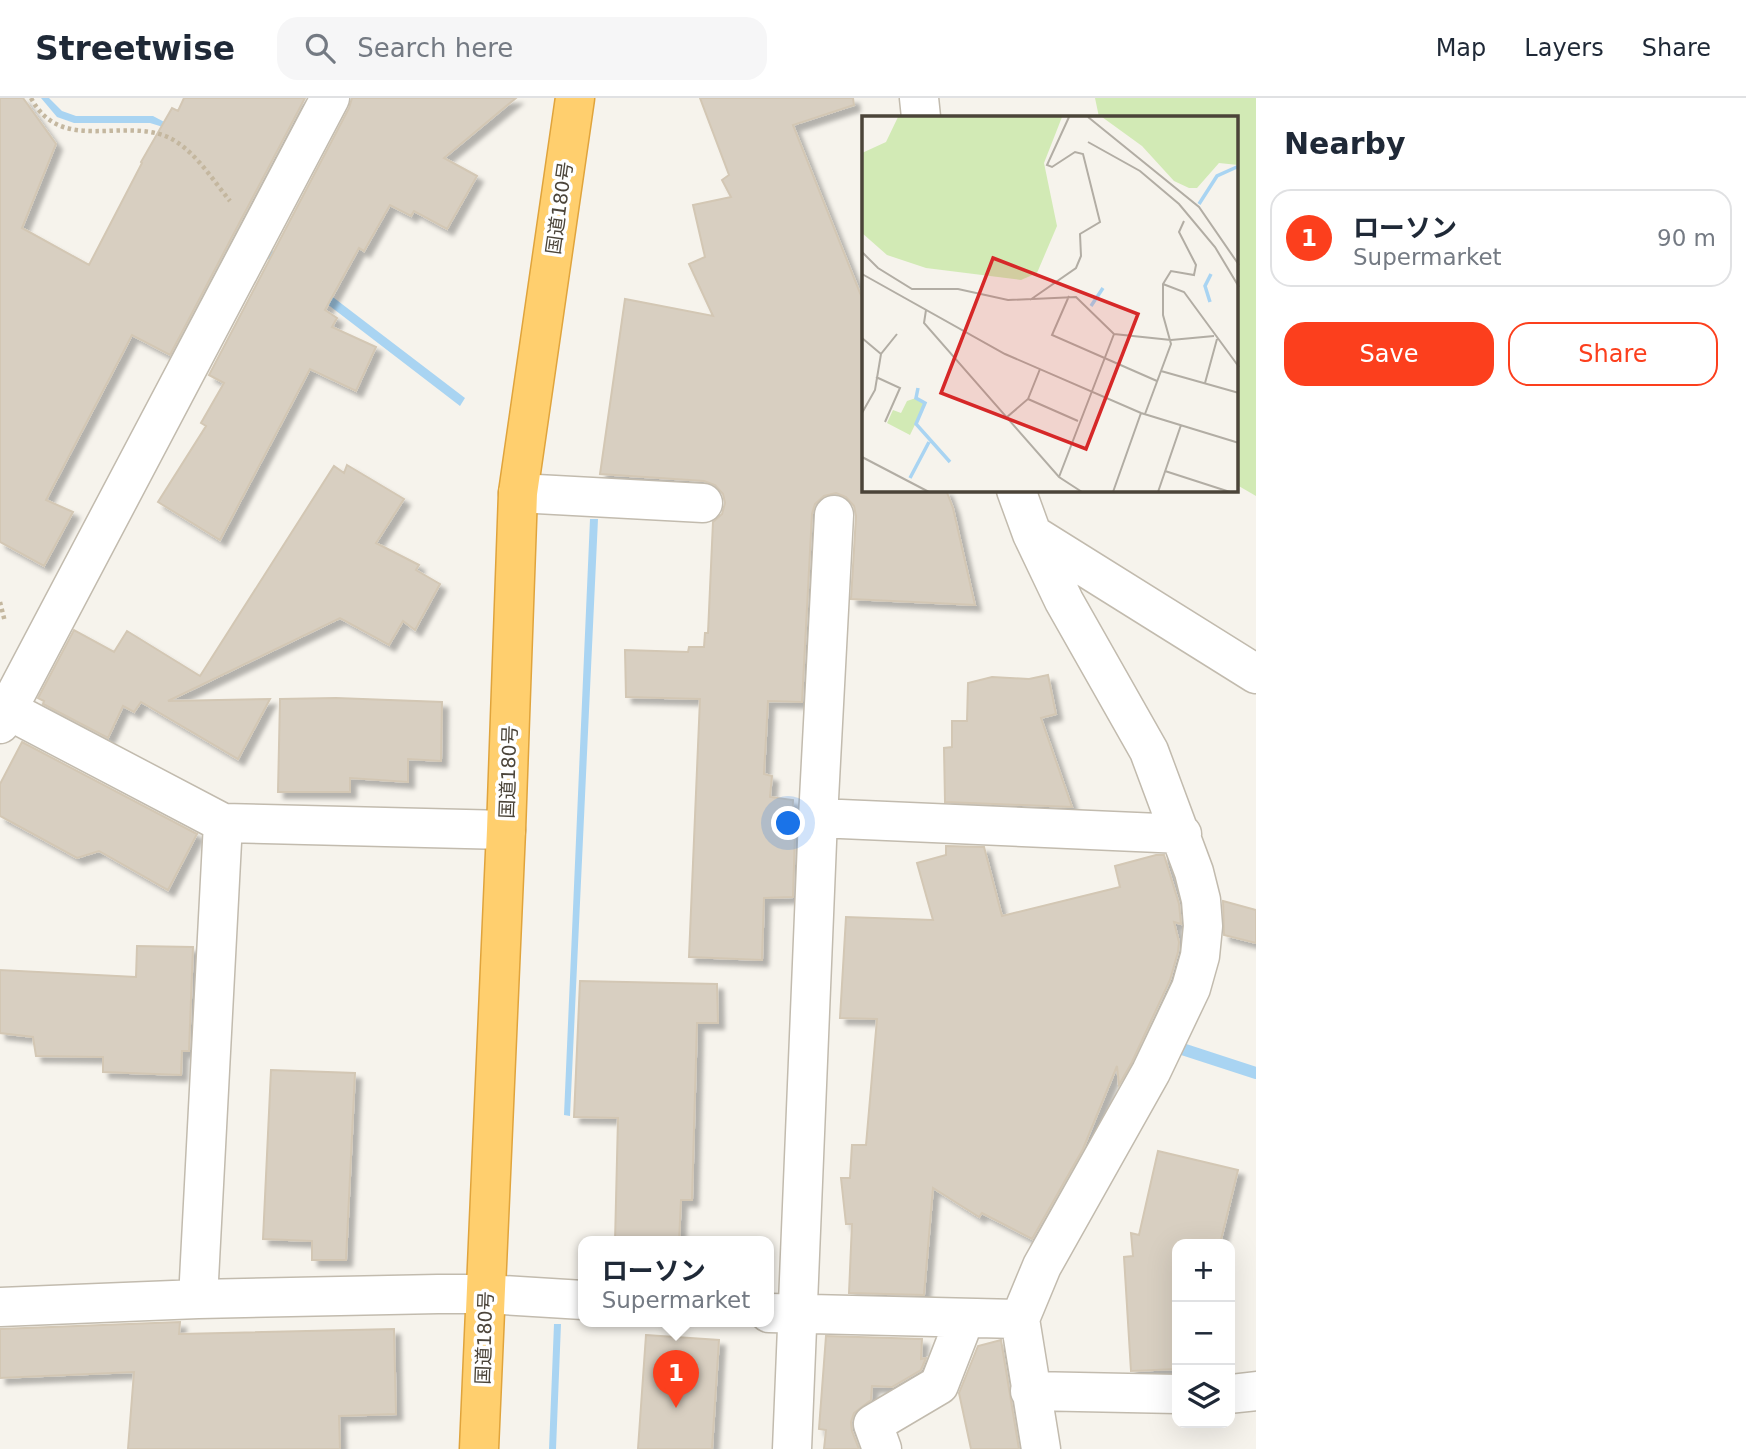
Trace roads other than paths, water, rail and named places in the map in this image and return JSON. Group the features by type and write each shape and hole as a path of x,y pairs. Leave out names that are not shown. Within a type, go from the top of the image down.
{"highway":[{"name":"国道180号","path":"479,1449 518,494 575,98"}],"street":[{"path":"330,98 4,717 223,823 506,830"},
{"path":"919,98 921,116"},
{"path":"1017,492 1032,534 1064,601 1149,751 1182,834 1201,900 1203,926 1200,956 1191,988 1151,1072 1042,1266 1020,1319 1041,1449"},
{"path":"518,494 703,503"},
{"path":"792,1449 784,1314 818,818 834,515"},
{"path":"1032,534 1256,674"},
{"path":"818,818 1182,834"},
{"path":"198,1299 223,823"},
{"path":"0,1307 198,1299 486,1294 578,1300"},
{"path":"784,1314 1020,1319"},
{"path":"882,1449 873,1424 939,1385 965,1318"},
{"path":"1030,1391 1172,1394"},
{"path":"1235,1393 1256,1391"}],"water":[{"path":"41,98 49,98 62,111 76,116 153,116 189,135 150,123 74,123 57,117"},
{"path":"266,246 465,398 460,406 262,254"},
{"path":"590,519 598,519 570,1116 564,1115"},
{"path":"554,1324 561,1324 556,1449 549,1449"}],"waterway":[{"path":"1176,1047 1256,1073"}],"place":[{"name":"ローソン","path":"676,1408"}]}
